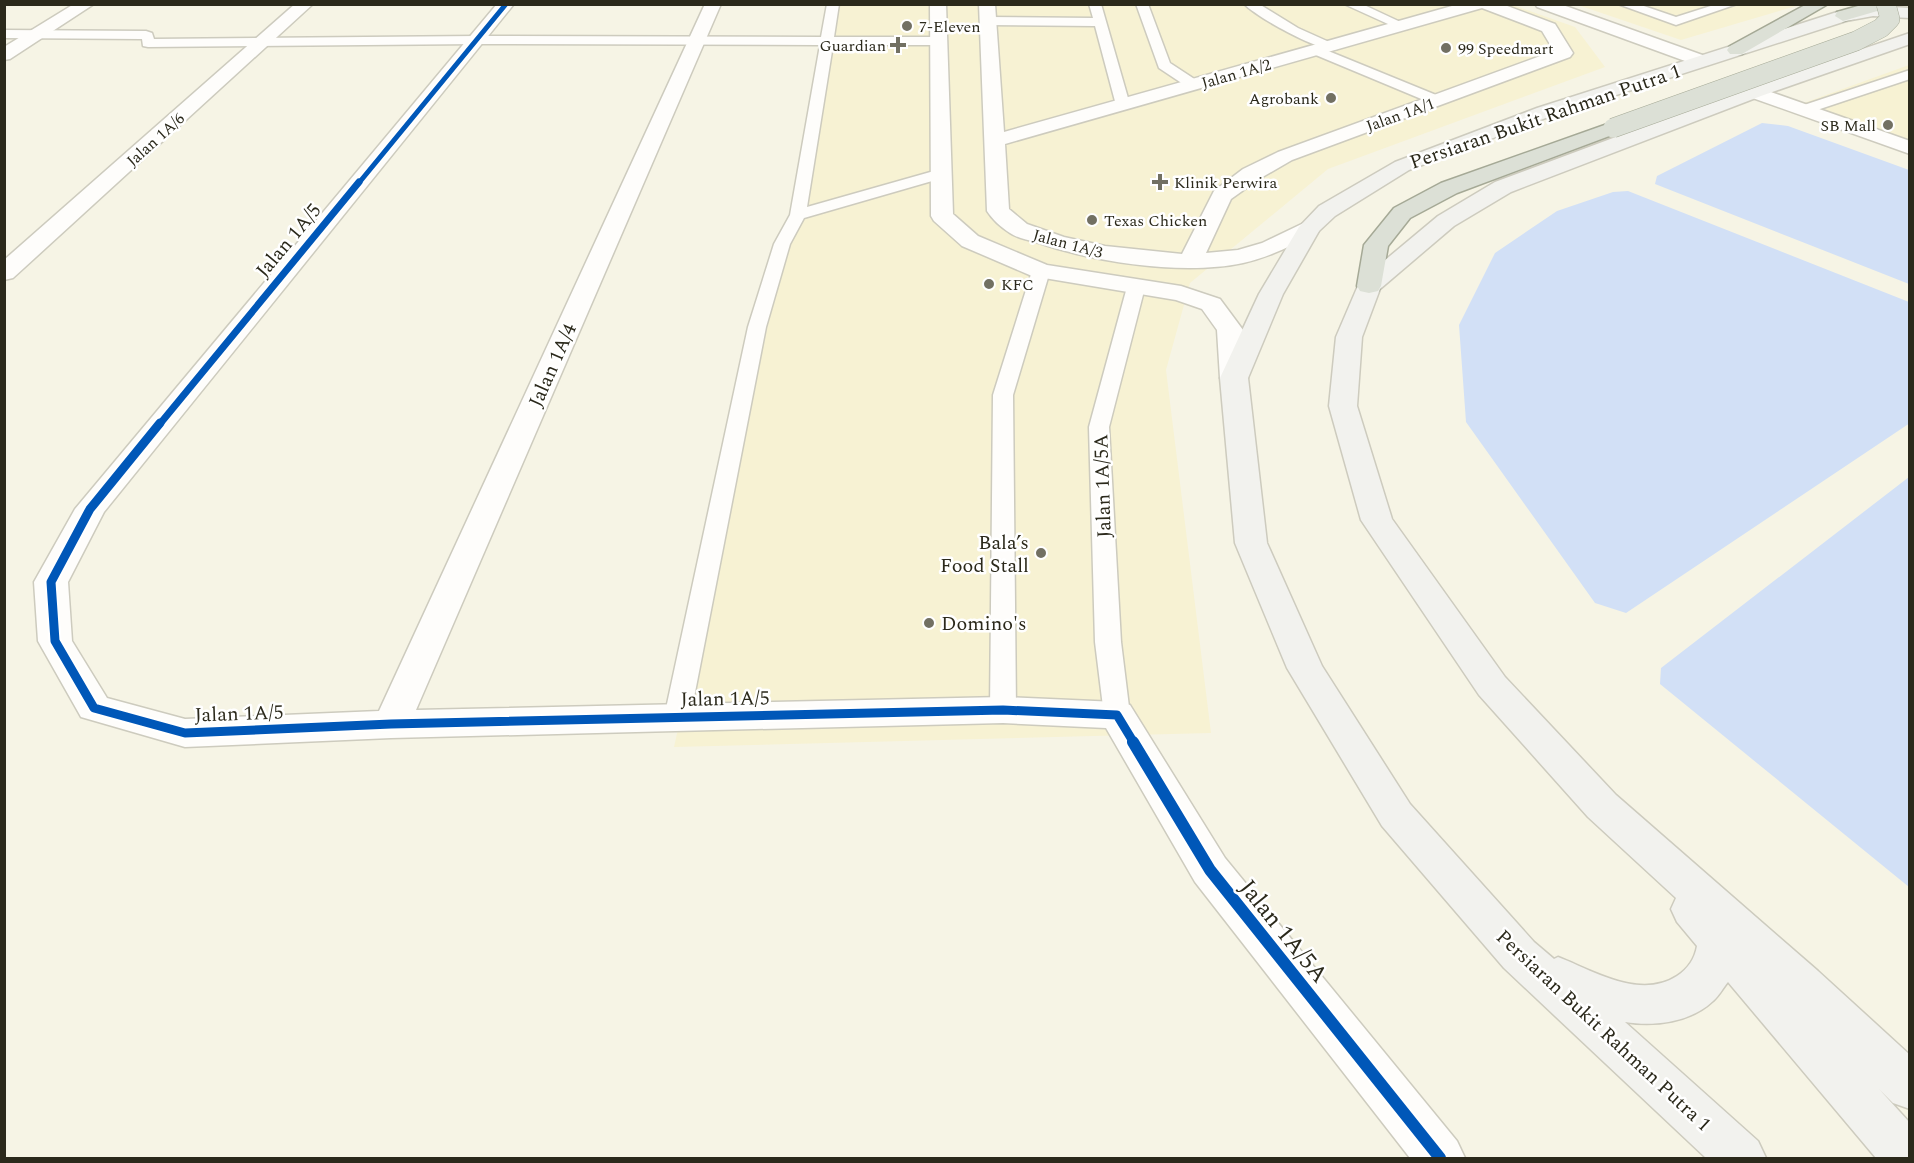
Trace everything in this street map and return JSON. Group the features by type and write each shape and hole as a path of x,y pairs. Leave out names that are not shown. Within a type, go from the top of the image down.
{"highway":[{"path":"1736,50 1820,4"},
{"path":"1369,286 1376,245 1402,213 1449,188 1856,41 1881,28 1890,19 1885,4 1843,16"}],"main road":[{"name":"Persiaran Bukit Rahman Putra 1","path":"1729,1151 1519,955 1396,815 1305,668 1251,543 1234,378 1271,294 1310,227 1327,211 1402,166 1544,112 1843,16 1873,12 1910,13"},
{"path":"1908,1158 1602,806 1492,686 1377,520 1343,406 1349,338 1369,286 1446,221 1503,187 1754,92 1910,38"},
{"path":"1602,806 1802,985 1910,1087"},
{"path":"1519,955 1585,992 1637,1005 1672,1004 1697,989 1713,968 1720,942"}],"street":[{"path":"4,55 86,4"},
{"name":"Jalan 1A/6","path":"4,273 305,4"},
{"name":"Jalan 1A/5","path":"506,4 90,509 51,582 55,641 94,708 184,733 391,724 1003,710 1117,715"},
{"name":"Jalan 1A/4","path":"391,724 713,4"},
{"name":"Jalan 1A/3","path":"938,4 942,216 970,241 1041,271 1181,293 1211,304 1230,330 1234,378"},
{"name":"Jalan 1A/2","path":"994,141 1479,4"},
{"name":"Jalan 1A/1","path":"1190,262 1222,196 1251,174 1285,156 1564,52 1549,28 1485,4"},
{"path":"1543,4 1702,61"},
{"name":"Jalan 1A/3","path":"988,13 998,211 1018,229 1057,242 1105,253 1190,262 1240,257 1270,248 1310,227"},
{"path":"1754,92 1910,148"},
{"path":"1093,280 1105,253"},
{"name":"Jalan 1A/5A","path":"1117,715 1210,870 1440,1158"}],"lane":[{"path":"677,718 757,327 782,244 798,215 833,4"},
{"path":"1095,4 1098,22 1123,105"},
{"path":"1142,4 1164,66 1194,85"},
{"path":"1250,4 1324,48 1436,100"},
{"path":"1350,4 1403,26"},
{"path":"1624,4 1676,21 1731,4"},
{"path":"988,13 1098,22"},
{"path":"4,34 146,35 148,42 152,43 477,40 937,41"},
{"path":"1803,110 1910,74"},
{"path":"798,215 941,174"},
{"name":"Jalan 1A/3","path":"1003,710 1003,395 1041,271"},
{"name":"Jalan 1A/5A","path":"1117,715 1108,642 1099,427 1136,287"}],"shaded area":[{"path":"1510,4 1575,27 1605,67 1328,169 1190,283 1166,370 1211,733 674,747 839,5"},
{"path":"1790,4 1796,6 1681,40 1578,5"},
{"name":"SB Mall","path":"1909,65 1909,143 1801,104"}],"water":[{"path":"1762,123 1788,126 1909,170 1909,284 1655,184 1657,176"},
{"path":"1628,191 1909,302 1910,423 1626,613 1595,603 1466,422 1459,325 1495,253 1557,211 1613,192"},
{"path":"1909,477 1909,887 1660,684 1661,668"}],"cycle path":[{"path":"506,4 90,509 51,582 55,641 94,708 185,733 391,724 1003,710 1117,715 1210,870 1440,1158"}],"place":[{"name":"7-Eleven","path":"907,26"},
{"name":"Guardian","path":"898,45"},
{"name":"99 Speedmart","path":"1446,48"},
{"name":"Agrobank","path":"1331,98"},
{"name":"SB Mall","path":"1888,125"},
{"name":"Klinik Perwira","path":"1160,182"},
{"name":"Texas Chicken","path":"1092,220"},
{"name":"KFC","path":"989,284"},
{"name":"Bala’s Food Stall","path":"1041,553"},
{"name":"Domino's","path":"929,623"}]}
